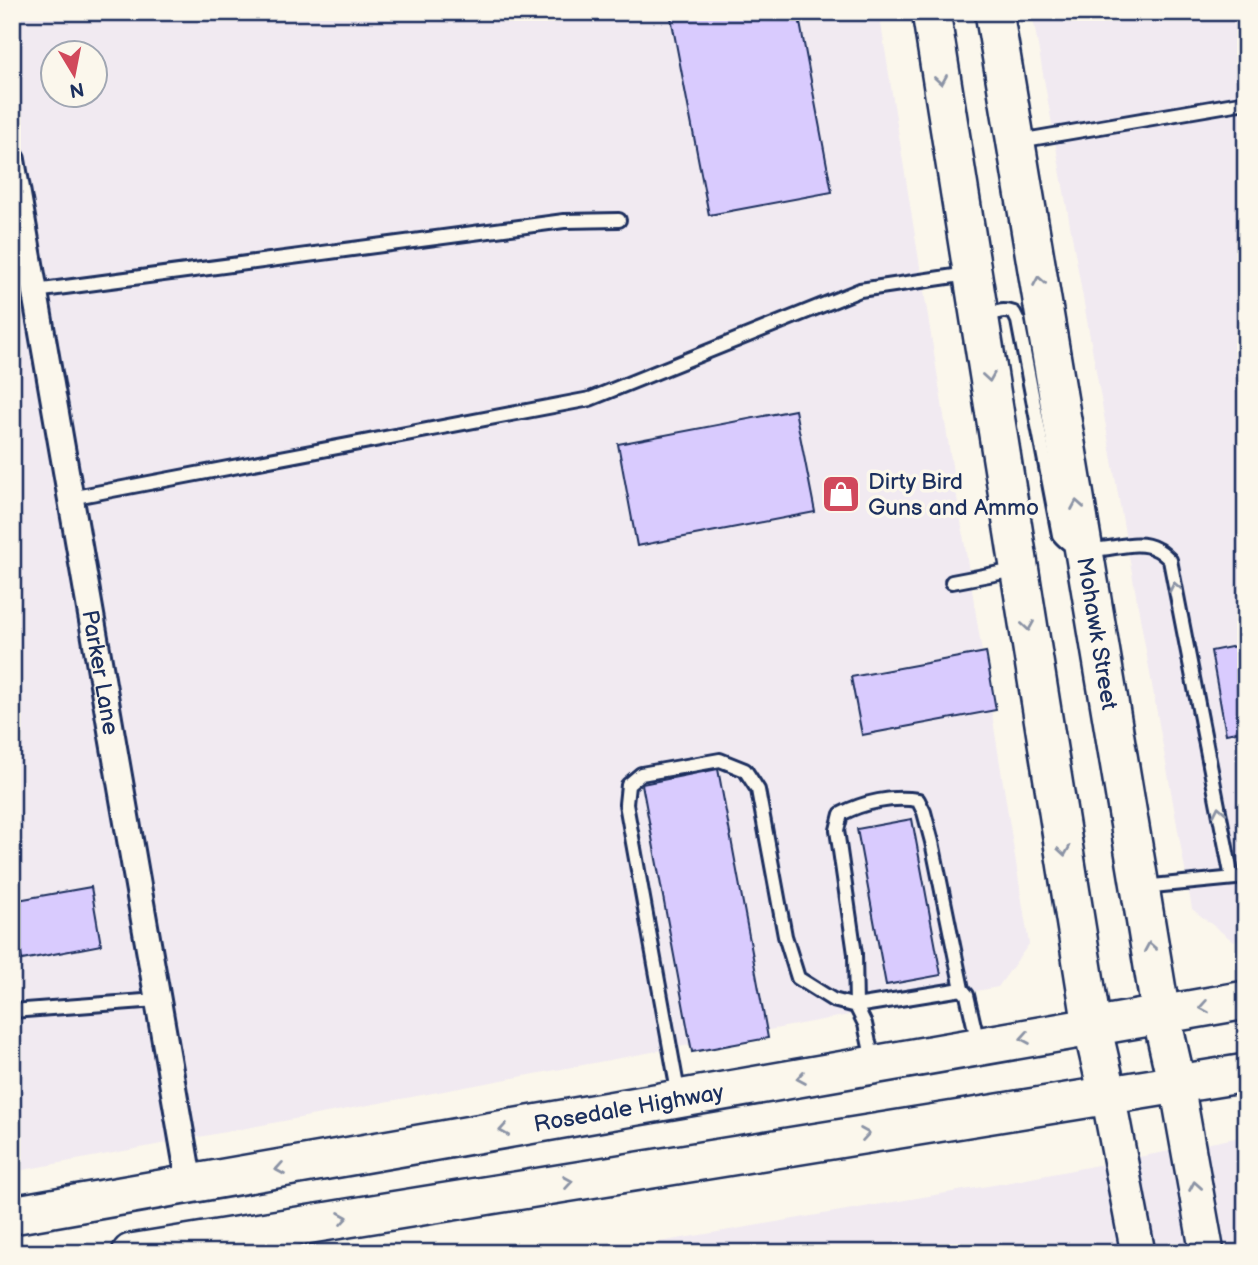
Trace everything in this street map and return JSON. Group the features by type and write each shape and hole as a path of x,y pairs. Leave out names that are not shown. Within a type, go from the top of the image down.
{"main road":[{"path":"931,12 1092,1026 1108,1094 1138,1253"},
{"name":"Mohawk Street","path":"994,12 1161,1015 1177,1085 1207,1253"},
{"name":"Rosedale Highway","path":"12,1215 1246,1000"},
{"path":"131,1253 200,1247 1246,1073"}],"street":[{"name":"Parker Lane","path":"12,160 190,1185"}],"lane":[{"path":"1015,142 1246,102"},
{"path":"35,291 564,220 619,220"},
{"path":"70,498 590,399 860,290 972,273"},
{"path":"981,327 992,314 1003,310 1014,313 1018,321 1056,526 1065,542 1085,550 1136,546 1155,548 1170,560 1232,878"},
{"path":"952,582 1019,570"},
{"path":"680,1099 626,804 628,785 641,774 720,760 745,770 758,790 785,936 798,978 833,1000 856,1006 961,989"},
{"path":"873,1065 865,1024 856,1006 855,954 837,830 841,814 856,806 901,797 918,800 924,813 961,989 967,995 978,1046"},
{"path":"1140,887 1246,877"},
{"path":"12,1011 157,1000"}],"shaded area":[{"path":"12,12 879,12 1029,944 998,987 12,1172"},
{"path":"1032,12 1246,12 1246,939 1233,941 1192,909"},
{"path":"1246,1136 1246,1253 595,1253 1011,1182"}],"building":[{"path":"670,12 798,12 832,192 709,215"},
{"path":"795,410 815,512 637,546 618,444"},
{"path":"1246,644 1246,730 1226,734 1211,651"},
{"path":"986,652 996,710 862,735 851,677"},
{"path":"718,769 768,1038 692,1052 642,784"},
{"path":"912,819 941,975 886,985 857,829"},
{"path":"91,887 101,945 22,960 12,901"}],"place":[{"name":"Dirty Bird Guns and Ammo","path":"841,494"}]}
